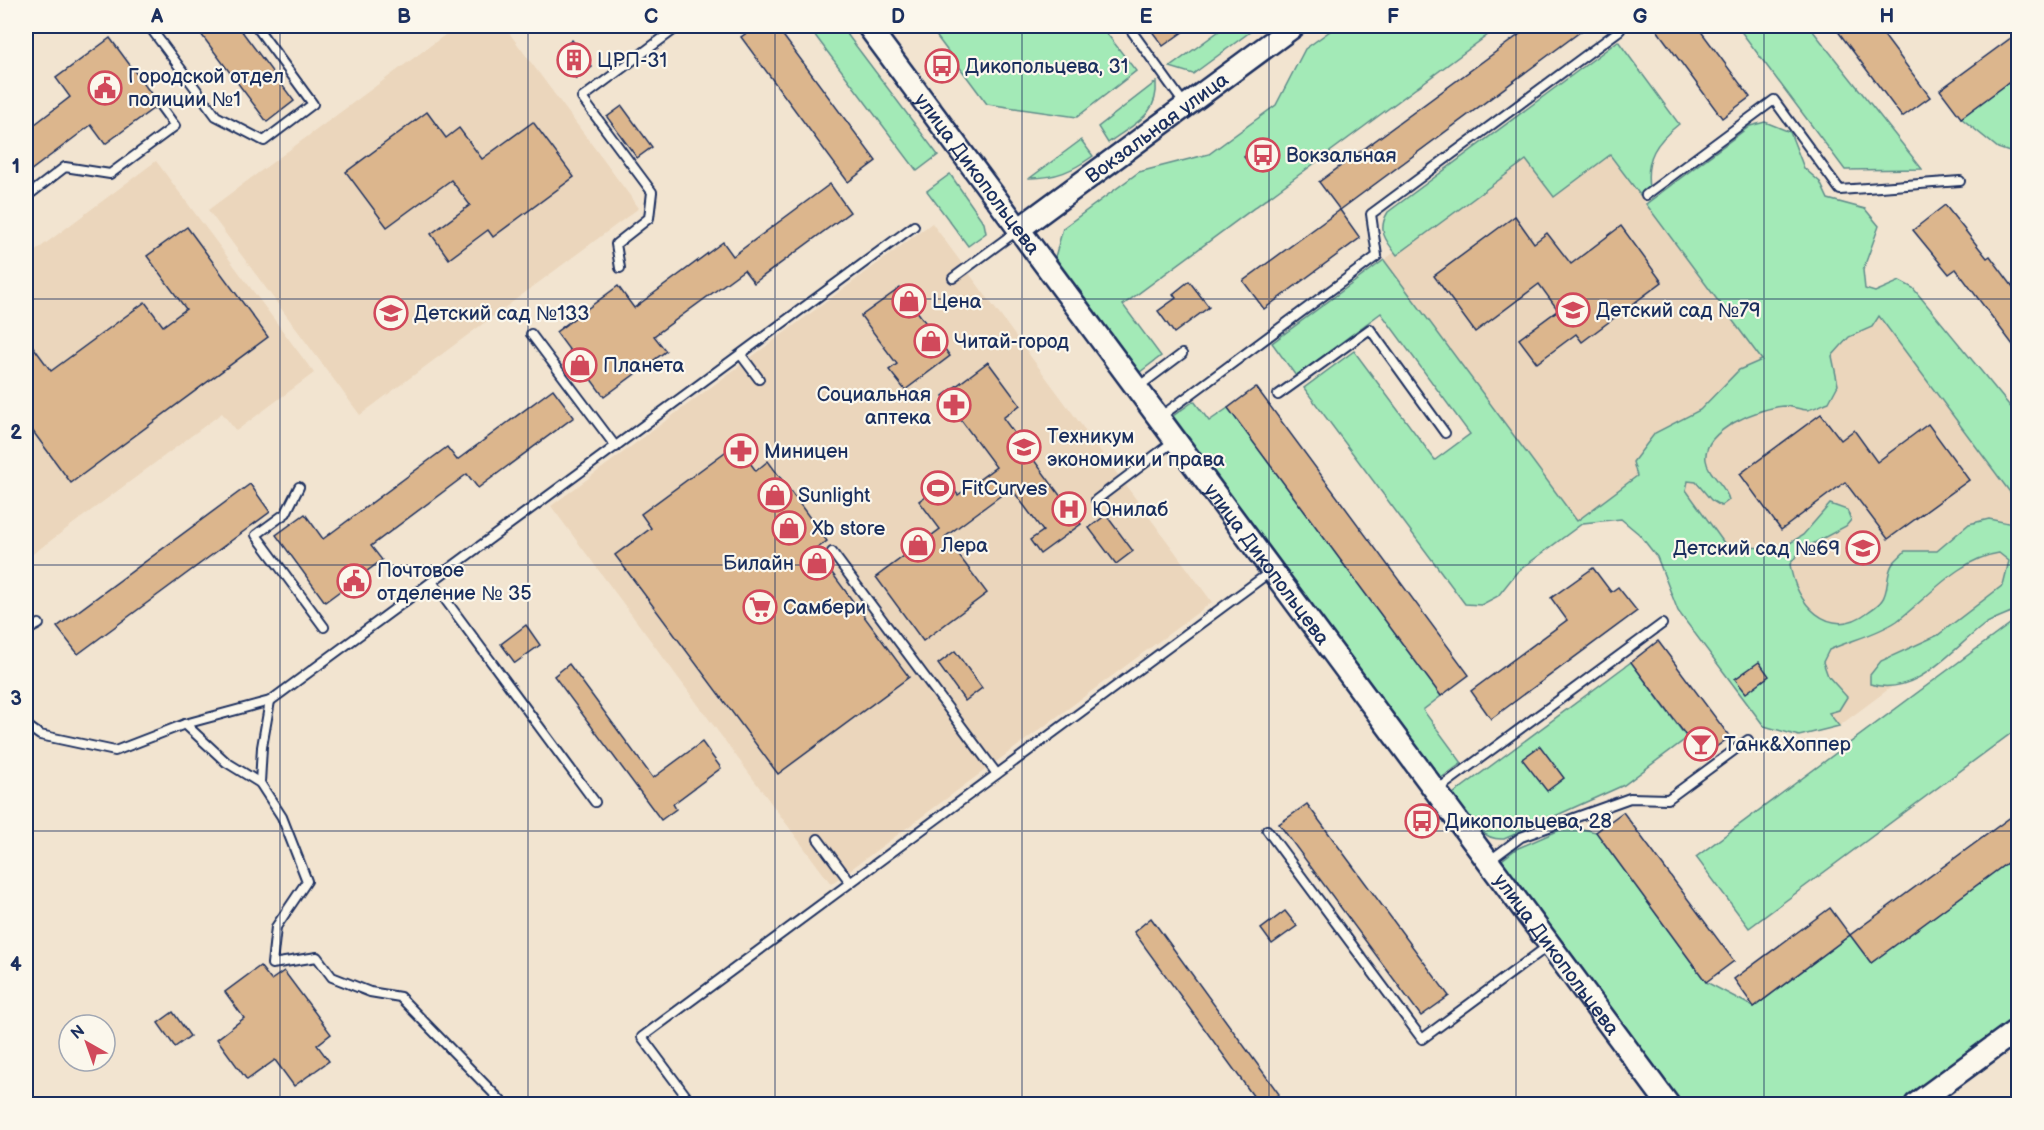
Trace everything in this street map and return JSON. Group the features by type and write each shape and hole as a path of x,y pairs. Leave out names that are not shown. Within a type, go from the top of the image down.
{"street":[{"name":"улица Дикопольцева","path":"868,26 1668,1104"},
{"name":"Вокзальная улица","path":"1019,229 1294,26"},
{"path":"1916,1104 2019,1029"}],"lane":[{"path":"149,26 216,116 264,141 313,104 256,26"},
{"path":"620,268 616,244 649,218 652,192 582,98 679,26"},
{"path":"1128,26 1186,106"},
{"path":"1159,418 1377,256 1371,214 1620,30"},
{"path":"1646,195 1774,100 1840,190 1960,181"},
{"path":"26,197 65,167 110,174 175,126 159,104"},
{"path":"26,725 40,735 115,751 185,724 270,701 914,226"},
{"path":"953,278 1019,229"},
{"path":"1278,395 1370,329 1445,433"},
{"path":"531,334 616,447"},
{"path":"1137,388 1182,354"},
{"path":"741,355 759,379"},
{"path":"1096,500 1175,440"},
{"path":"299,487 286,513 256,535 324,627"},
{"path":"832,552 997,774"},
{"path":"692,1104 642,1037 1272,570"},
{"path":"433,583 595,802"},
{"path":"26,631 39,624"},
{"path":"1436,791 1662,624"},
{"path":"260,783 261,747 270,701"},
{"path":"185,724 226,762 260,783 282,817 307,880 276,927 272,964 316,957 332,977 370,992 400,997 504,1104"},
{"path":"1488,862 1521,837 1629,798 1668,799 1748,740"},
{"path":"1267,830 1422,1039 1549,945"},
{"path":"818,839 850,882"}],"shaded area":[{"name":"Детский сад №133","path":"457,26 504,26 639,208 360,415 208,210"},
{"name":"Детский сад №79","path":"1580,115 1773,375 1577,521 1384,260"},
{"path":"156,161 314,373 236,431 222,413 26,559 26,258"},
{"path":"932,223 1212,602 831,884 551,506"},
{"name":"Детский сад №69","path":"1879,315 2018,503 2018,593 1839,726 1656,480"}],"green space":[{"path":"808,26 841,26 938,155 917,171"},
{"path":"929,26 1101,26 1136,71 1077,117 987,104"},
{"path":"1226,26 1258,26 1193,74 1170,67"},
{"path":"1337,26 1500,26 1123,305 1161,356 1140,372 1055,257 1063,228 1139,172 1209,154 1276,105 1305,49"},
{"path":"1737,26 1809,26 1922,169 1845,170"},
{"path":"1618,41 1679,124 1664,137 1654,152 1649,168 1649,188 1640,195 1610,155 1554,197 1526,160 1397,255 1384,235 1383,224 1388,212"},
{"path":"2018,75 2018,155 1998,148 1961,118"},
{"path":"1156,82 1156,94 1149,111 1108,143 1098,127"},
{"path":"1765,122 1790,132 1804,168 1820,182 1828,199 1865,209 1879,226 1863,270 1865,289 1875,292 1900,281 1913,288 2018,416 2018,503 1879,316 1872,327 1849,337 1832,356 1838,385 1829,402 1807,410 1784,406 1761,411 1734,422 1713,439 1707,449 1707,465 1729,500 1721,506 1711,500 1696,482 1688,481 1686,490 1727,547 1782,548 1803,535 1830,504 1847,510 1851,520 1846,526 1801,550 1790,564 1793,578 1807,604 1816,614 1828,620 1840,623 1854,620 1881,602 1892,565 1905,551 1937,551 1969,524 1989,519 2018,525 2018,609 1984,625 1946,658 1918,678 1887,687 1870,684 1870,675 1881,661 1938,635 2003,585 2009,561 1999,553 1970,563 1945,580 1889,626 1829,650 1823,662 1828,676 1847,697 1839,710 1829,713 1839,726 1799,736 1764,726 1678,611 1657,557 1639,534 1621,519 1583,523 1517,572 1498,596 1481,605 1465,604 1304,388 1354,351 1435,460 1470,434 1381,313 1296,376 1272,343 1384,260 1577,521 1637,476 1633,462 1655,433 1700,410 1739,370 1762,360 1646,204 1750,126"},
{"path":"1081,140 1093,156 1063,173 1030,178"},
{"path":"950,174 984,223 986,233 968,246 927,191"},
{"path":"1194,401 1209,421 1228,408 1441,696 1423,710 1462,763 1441,778 1173,416"},
{"path":"2018,618 2018,728 1749,928 1696,857"},
{"path":"1631,662 1687,738 1624,785 1504,839 1495,838 1480,831 1453,794"},
{"path":"1569,826 1596,832 1706,982 1754,1007 1850,935 1871,963 2018,854 2018,1019 1902,1104 1683,1104 1502,860 1516,849"}],"building":[{"path":"195,26 238,26 294,101 267,122"},
{"path":"757,26 776,26 876,161 848,182 741,37"},
{"path":"1148,26 1191,26 1163,46"},
{"path":"1531,26 1588,26 1340,210 1319,182"},
{"path":"1654,26 1697,26 1750,97 1722,118"},
{"path":"1834,26 1877,26 1930,97 1902,117"},
{"path":"2019,32 2019,75 1961,118 1940,90"},
{"name":"Городской отдел полиции №1","path":"110,38 155,99 154,108 105,144 91,125 26,174 26,131 70,97 56,78"},
{"name":"ЦРП-31","path":"572,40 592,67 576,79 557,52"},
{"path":"622,106 652,147 637,158 607,117"},
{"path":"427,112 446,138 459,128 482,159 533,122 574,177 493,237 488,230 449,259 431,234 470,205 451,180 387,227 346,172"},
{"path":"1267,140 1277,154 1254,170 1244,157"},
{"path":"830,184 850,212 754,283 744,270 654,336 666,351 604,397 556,332 618,286 634,308 723,242 733,256"},
{"path":"1945,205 1987,258 1990,256 2019,295 2019,353 1956,269 1949,274 1913,230"},
{"path":"1340,210 1360,238 1264,309 1243,281"},
{"path":"1515,216 1534,243 1547,233 1571,264 1621,226 1662,282 1582,342 1576,334 1537,363 1519,339 1558,310 1539,284 1475,332 1434,276"},
{"path":"187,227 268,337 71,483 26,422 26,337 51,371 145,302 163,326 186,309 147,256"},
{"path":"1189,281 1209,307 1174,333 1158,311 1176,298 1173,294"},
{"path":"900,288 950,356 905,390 889,370 897,364 861,316"},
{"path":"988,362 1020,405 1003,418 1081,524 1040,554 1030,540 1043,531 1011,488 973,516 945,537 987,593 923,641 876,577 940,529 919,501 947,481 958,495 996,467 943,396"},
{"path":"1256,387 1469,675 1441,696 1228,408"},
{"path":"553,389 574,417 478,488 467,474 371,546 382,560 325,602 276,535 305,514 323,539 447,447 457,460"},
{"path":"1821,414 1841,440 1854,430 1877,462 1928,424 1969,480 1888,539 1845,482 1781,530 1740,474"},
{"path":"736,444 756,471 768,461 827,541 815,550 909,677 778,774 615,555 651,528 641,514"},
{"path":"250,484 270,512 78,654 57,627"},
{"path":"1106,515 1133,551 1116,564 1089,528"},
{"path":"1593,568 1611,592 1618,587 1637,611 1491,719 1471,691 1567,620 1551,598"},
{"path":"526,625 540,645 515,663 501,644"},
{"path":"1658,641 1730,737 1702,757 1631,662"},
{"path":"955,651 982,688 965,701 938,664"},
{"path":"1759,662 1769,676 1746,693 1735,679"},
{"path":"569,664 653,778 702,742 721,768 673,804 676,809 661,820 554,676"},
{"path":"1540,746 1564,778 1547,791 1522,759"},
{"path":"1307,804 1449,996 1421,1016 1279,824"},
{"path":"2019,811 2019,854 1871,963 1850,935"},
{"path":"1623,812 1734,961 1706,982 1596,832"},
{"path":"1830,908 1850,935 1754,1007 1734,979"},
{"path":"1285,911 1297,926 1272,944 1261,929"},
{"path":"1151,918 1279,1094 1265,1104 1259,1104 1134,932"},
{"path":"260,966 271,980 284,971 331,1034 317,1045 329,1061 294,1086 275,1060 247,1080 217,1039 244,1018 225,992"},
{"path":"173,1012 190,1036 175,1047 158,1023"}],"place":[{"name":"ЦРП-31","path":"574,60"},
{"name":"Дикопольцева, 31","path":"942,66"},
{"name":"Городской отдел полиции №1","path":"105,88"},
{"name":"Вокзальная","path":"1263,155"},
{"name":"Цена","path":"909,301"},
{"name":"Детский сад №79","path":"1573,310"},
{"name":"Детский сад №133","path":"391,313"},
{"name":"Читай-город","path":"931,341"},
{"name":"Планета","path":"580,365"},
{"name":"Социальная аптека","path":"954,405"},
{"name":"Техникум экономики и права","path":"1024,447"},
{"name":"Миницен","path":"741,451"},
{"name":"FitCurves","path":"938,488"},
{"name":"Sunlight","path":"775,495"},
{"name":"Юнилаб","path":"1069,509"},
{"name":"Xb store","path":"789,528"},
{"name":"Лера","path":"918,545"},
{"name":"Детский сад №69","path":"1863,548"},
{"name":"Билайн","path":"817,563"},
{"name":"Почтовое отделение № 35","path":"354,581"},
{"name":"Самбери","path":"760,607"},
{"name":"Танк&Хоппер","path":"1701,744"},
{"name":"Дикопольцева, 28","path":"1422,821"}]}
